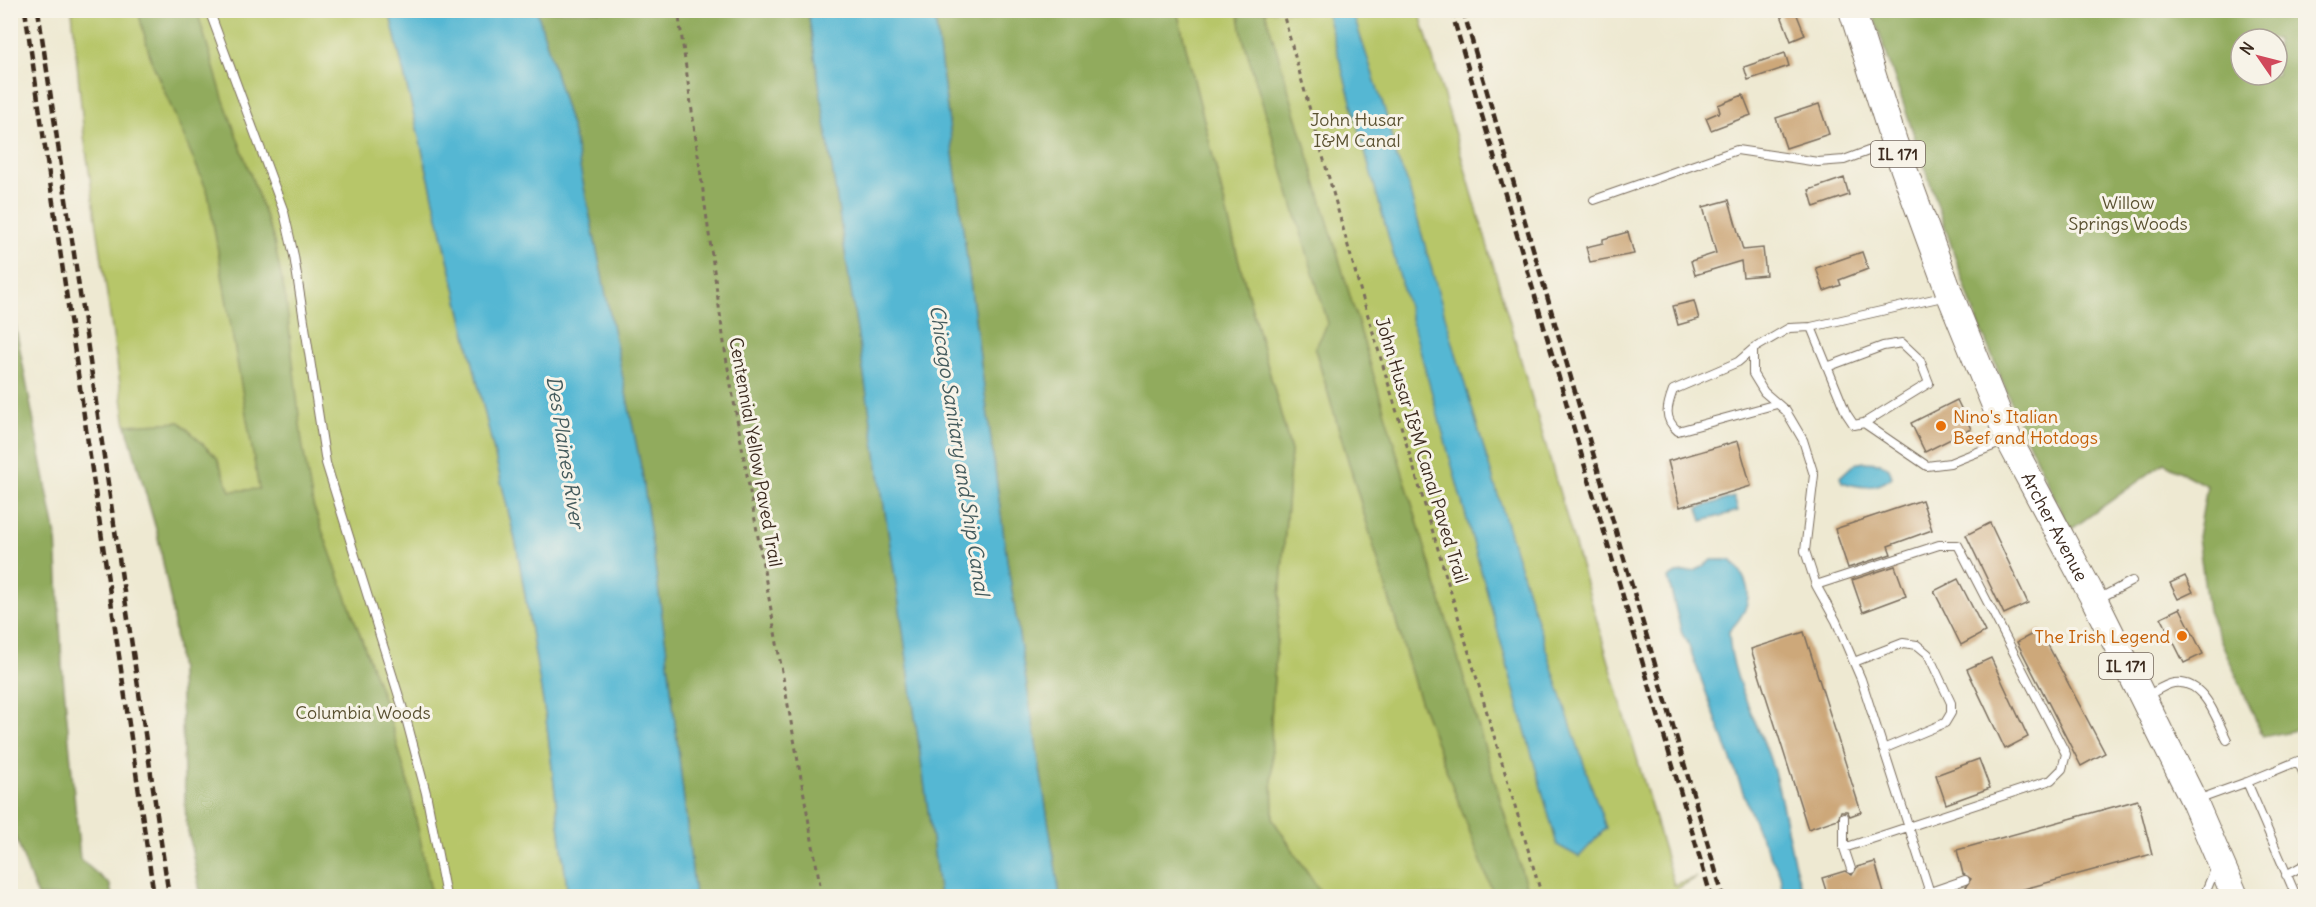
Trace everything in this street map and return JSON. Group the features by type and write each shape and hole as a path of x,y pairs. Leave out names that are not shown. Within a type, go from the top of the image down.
{"main road":[{"name":"Archer Avenue","path":"1852,10 1894,142 1950,295 2009,440 2095,601 2194,801 2235,897"}],"lane":[{"path":"209,10 284,212 294,256 326,463 407,722 426,793 446,897"},
{"path":"1594,200 1737,150 1818,162 1844,160 1894,142"},
{"path":"1777,404 1678,431 1671,425 1666,409 1673,390 1738,362 1753,349 1789,328 1811,327 1950,295"},
{"path":"1811,327 1827,367 1846,413 1854,425 1864,423 1929,383 1920,360 1902,343 1883,346 1827,367"},
{"path":"1753,349 1753,374 1764,392 1786,411 1803,440 1814,476 1805,551 1816,585 1854,662 1930,894 1965,880"},
{"path":"1864,423 1927,466 1950,463 2009,440"},
{"path":"1816,585 1939,545 1958,544 2066,754 2062,769 2052,780 1844,848"},
{"path":"2095,601 2132,581"},
{"path":"1854,662 1903,643 1917,645 1928,654 1951,703 1951,713 1945,723 1883,749"},
{"path":"2142,698 2174,683 2192,684 2203,694 2227,740"},
{"path":"2194,801 2298,761 2306,779"},
{"path":"2245,783 2296,897"},
{"path":"1844,817 1844,848 1851,869"},
{"path":"2204,897 2219,858"},
{"path":"2286,875 2306,864"}],"path":[{"name":"Centennial Yellow Paved Trail","path":"678,10 679,33 726,357 822,897"},
{"name":"John Husar I&M Canal Paved Trail","path":"1282,10 1360,289 1542,897"}],"green space":[{"name":"Columbia Woods","path":"72,11 389,11 517,548 546,719 568,896 201,896 186,820 180,671 171,602 157,532 126,425 84,136"},
{"path":"138,11 197,11 223,98 273,237 286,300 302,442 313,505 387,709 410,790 432,896 201,896 186,820 180,671 171,602 157,532 126,425 180,422 217,458 230,491 259,489 208,193 151,60"},
{"path":"537,11 808,11 901,616 940,896 695,896 666,645 642,472 573,133"},
{"path":"934,11 1177,11 1238,258 1291,451 1271,718 1273,820 1323,896 1060,896 1007,560"},
{"name":"John Husar I&M Canal","path":"1177,11 1419,11 1674,885 1697,877 1675,890 1677,896 1323,896 1273,820 1271,718 1291,451 1238,258","holes":["1315,349 1480,856 1418,695"]},
{"path":"1238,11 1265,11 1529,896 1494,896 1418,695 1315,349 1328,323 1243,38"},
{"name":"Willow Springs Woods","path":"1872,11 2305,11 2305,736 2296,730 2263,737 2208,611 2198,537 2207,486 2164,463 2070,530 2020,424 1973,310"},
{"path":"11,303 56,537 62,665 80,859 110,885 112,896 37,896 11,824"}],"water":[{"name":"Des Plaines River","path":"389,11 537,11 573,133 642,472 666,645 695,896 568,896 546,719 517,548"},
{"name":"Chicago Sanitary and Ship Canal","path":"808,11 934,11 1007,560 1060,896 940,896 901,616"},
{"path":"1326,11 1352,11 1385,111 1397,159 1406,178 1452,342 1526,586 1606,828 1579,857 1557,845"},
{"path":"1880,463 1889,468 1892,477 1880,484 1868,487 1842,482 1840,477 1854,464"},
{"path":"1734,497 1738,511 1702,521 1698,508"},
{"path":"1712,560 1731,560 1739,570 1747,588 1747,605 1729,631 1731,650 1735,669 1775,775 1804,896 1783,896 1780,875 1756,827 1687,641 1682,634 1668,578 1676,573 1695,571"}],"building":[{"path":"1779,10 1795,10 1805,35 1791,41"},
{"path":"1785,53 1789,66 1748,80 1744,67"},
{"path":"1743,95 1751,115 1711,130 1706,118 1720,112 1718,105"},
{"path":"1819,104 1829,134 1786,148 1776,118"},
{"path":"1844,178 1849,195 1814,207 1809,190"},
{"path":"1729,200 1743,250 1763,248 1766,275 1743,277 1741,261 1695,275 1691,261 1716,253 1703,207"},
{"path":"1628,232 1634,254 1590,262 1586,247 1603,243 1603,239"},
{"path":"1862,252 1868,269 1839,280 1841,285 1824,291 1816,268"},
{"path":"1694,301 1699,319 1678,325 1673,306"},
{"name":"Nino's Italian Beef and Hotdogs","path":"1957,400 1971,429 1925,452 1911,423"},
{"path":"1738,441 1751,486 1680,507 1668,461"},
{"path":"1922,500 1932,530 1888,546 1891,554 1848,568 1835,529"},
{"path":"1990,523 2028,603 2004,614 1966,535"},
{"path":"1895,566 1906,596 1863,612 1852,580"},
{"path":"2185,576 2193,592 2178,599 2170,583"},
{"path":"1958,579 1985,632 1961,645 1934,591"},
{"name":"The Irish Legend","path":"2180,608 2203,654 2184,663 2161,617"},
{"path":"2040,630 2105,753 2081,766 2017,642"},
{"path":"1804,632 1861,812 1850,816 1847,811 1841,811 1838,819 1808,829 1751,649"},
{"path":"1991,658 2028,737 2005,749 1967,669"},
{"path":"1979,759 1990,788 1946,804 1936,775"},
{"path":"2138,800 2152,854 1995,897 1969,897 1966,886 1971,879 1963,874 1957,850"},
{"path":"1875,862 1885,897 1828,897 1822,878 1845,871 1852,875 1857,867"}],"railway":[{"path":"25,10 154,896"},
{"path":"38,10 169,896"},
{"path":"1451,10 1711,896"},
{"path":"1463,10 1723,896"}],"place":[{"name":"Nino's Italian Beef and Hotdogs","path":"1941,426"},
{"name":"The Irish Legend","path":"2182,636"}]}
